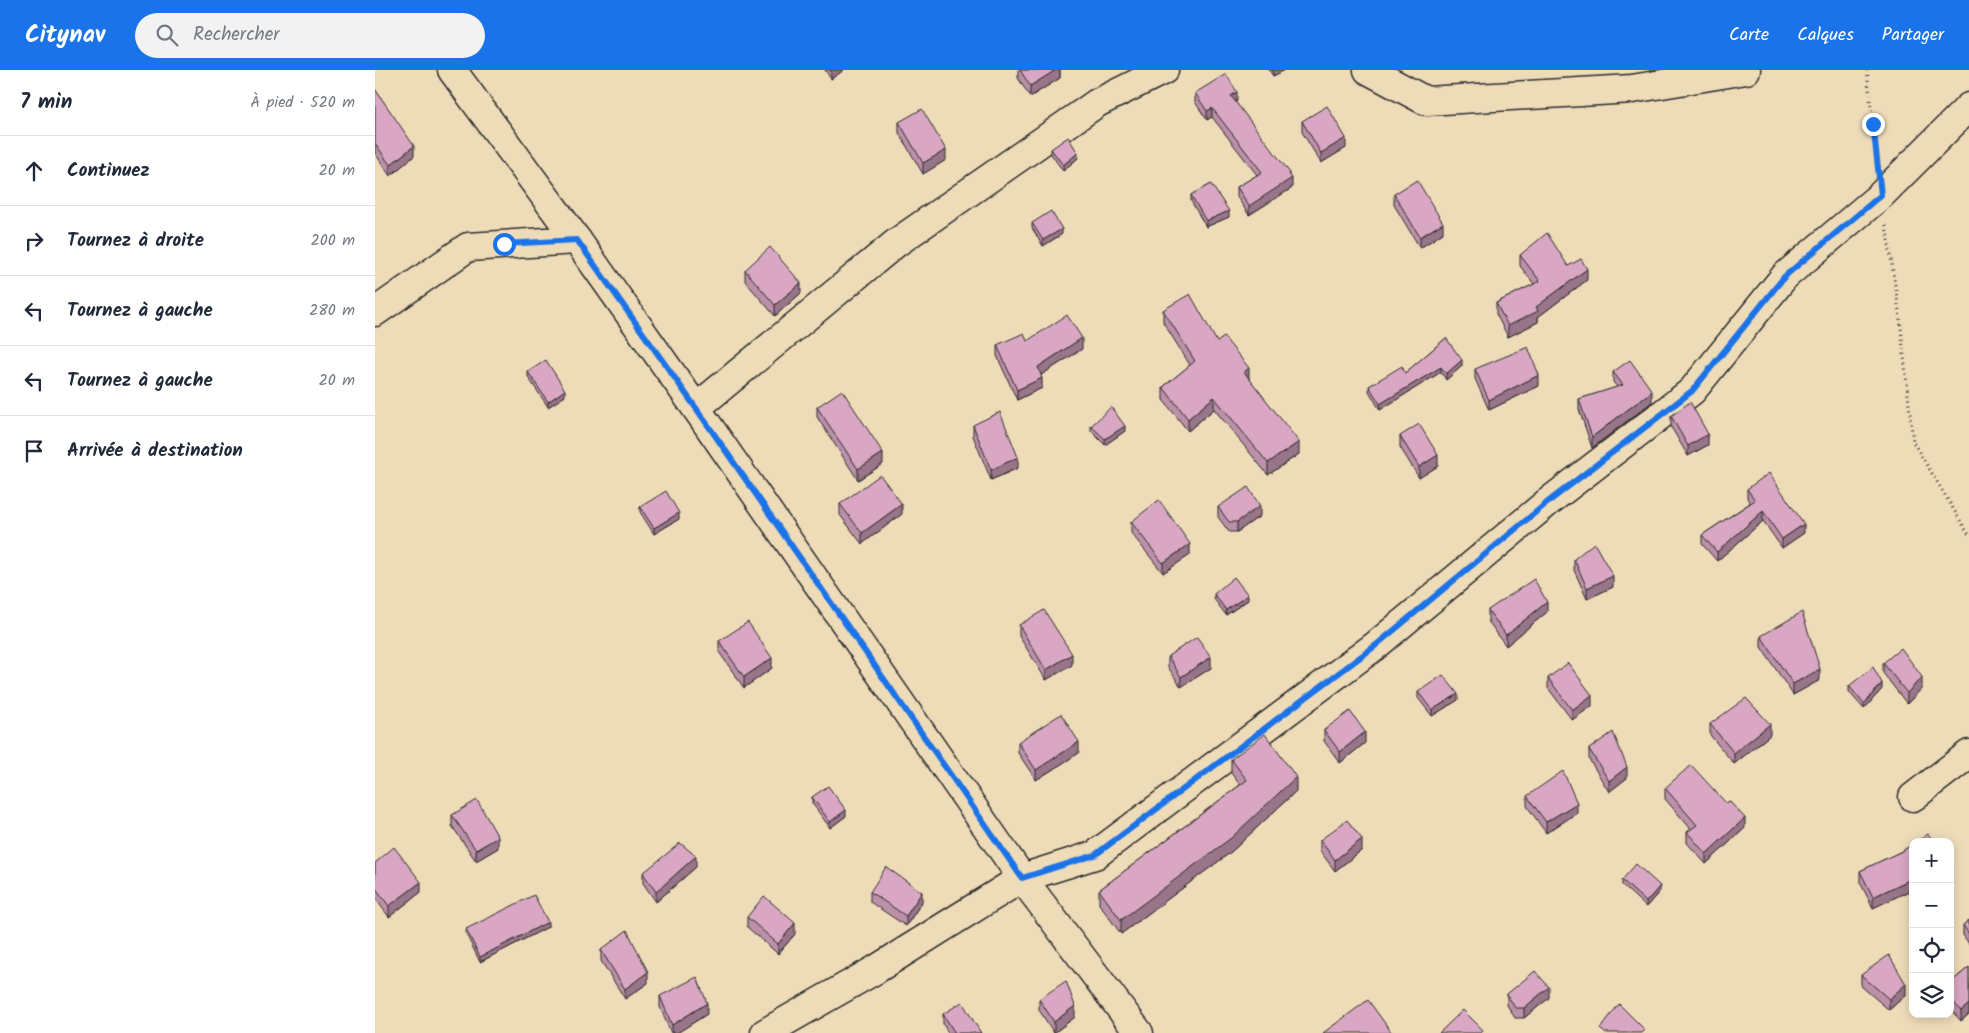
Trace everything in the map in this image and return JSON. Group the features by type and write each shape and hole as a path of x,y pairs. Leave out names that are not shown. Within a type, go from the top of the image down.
{"street":[{"path":"453,70 696,408 1022,878 1139,1033"},
{"path":"696,408 896,243 1097,103 1164,70"},
{"path":"1368,70 1426,101 1631,89 1746,70"},
{"path":"765,1033 875,970 1022,878 1095,855 1375,646 1548,502 1692,391 1785,276 1881,195 1969,107"},
{"path":"375,312 468,247 577,240"},
{"path":"1913,797 1969,754"}],"path":[{"path":"1867,70 1881,195 1900,318 1913,442 1969,534"}],"building":[{"path":"1020,70 1056,70 1030,86"},
{"path":"1226,74 1237,92 1231,96 1292,178 1249,206 1237,187 1262,172 1212,108 1207,111 1195,93"},
{"path":"375,89 414,146 390,165 375,143"},
{"path":"1327,106 1346,138 1321,153 1302,121"},
{"path":"922,109 946,150 923,163 899,122"},
{"path":"1068,137 1078,153 1063,165 1051,149"},
{"path":"1417,180 1443,223 1420,237 1394,194"},
{"path":"1211,184 1229,211 1206,221 1191,195"},
{"path":"1051,211 1062,229 1043,240 1032,223"},
{"path":"1547,233 1568,266 1581,259 1587,269 1536,307 1538,311 1508,326 1496,303 1540,281 1520,255"},
{"path":"770,247 801,283 775,305 745,270"},
{"path":"1190,294 1217,342 1224,337 1249,368 1244,372 1299,442 1268,463 1214,397 1188,419 1163,387 1195,361 1163,310"},
{"path":"1067,315 1082,338 1038,367 1042,378 1017,390 997,345 1024,333 1027,341"},
{"path":"1446,338 1462,360 1446,374 1441,367 1380,404 1369,386 1402,366 1405,373"},
{"path":"1528,347 1539,375 1489,400 1475,369"},
{"path":"546,360 565,390 548,402 528,372"},
{"path":"1630,360 1652,391 1592,437 1579,399 1623,385 1613,372"},
{"path":"842,390 883,453 858,469 817,407"},
{"path":"1690,402 1708,434 1688,446 1671,416"},
{"path":"1111,407 1125,426 1105,439 1091,426"},
{"path":"1000,412 1018,457 991,470 973,425"},
{"path":"1419,424 1438,455 1419,467 1400,436"},
{"path":"1769,473 1804,524 1782,539 1763,511 1717,552 1702,535 1755,500 1747,489"},
{"path":"880,475 902,504 862,533 840,504"},
{"path":"1248,487 1260,506 1237,522 1229,522 1218,507"},
{"path":"666,491 679,513 654,528 640,507"},
{"path":"1159,500 1190,544 1163,563 1131,522"},
{"path":"1594,543 1613,576 1587,588 1574,559"},
{"path":"1234,577 1248,595 1226,610 1214,594"},
{"path":"1534,579 1547,602 1506,635 1488,610"},
{"path":"1044,610 1072,654 1046,670 1019,625"},
{"path":"1802,612 1820,669 1793,684 1761,636"},
{"path":"748,622 772,658 744,677 719,641"},
{"path":"1197,637 1211,657 1181,677 1168,656"},
{"path":"1901,648 1922,677 1907,693 1883,663"},
{"path":"1568,663 1592,695 1572,710 1548,678"},
{"path":"1873,667 1882,683 1864,704 1849,686"},
{"path":"1443,675 1458,694 1432,710 1418,692"},
{"path":"1746,698 1770,724 1734,753 1710,724"},
{"path":"1350,711 1365,732 1340,752 1324,730"},
{"path":"1061,714 1079,742 1036,770 1018,742"},
{"path":"1613,732 1627,767 1609,781 1589,749"},
{"path":"1265,734 1296,777 1231,838 1121,920 1099,890 1247,780 1231,759"},
{"path":"1691,765 1726,803 1729,801 1745,818 1706,854 1687,832 1697,825 1665,788"},
{"path":"1563,771 1577,803 1546,822 1527,796"},
{"path":"828,786 846,810 830,822 812,797"},
{"path":"477,800 498,837 476,850 452,815"},
{"path":"1347,820 1362,839 1335,860 1320,840"},
{"path":"1928,834 1931,838 1922,838"},
{"path":"680,843 696,856 656,892 643,873"},
{"path":"394,847 421,882 389,906 375,887 375,863"},
{"path":"1909,847 1909,880 1873,897 1860,871"},
{"path":"1636,864 1660,886 1646,902 1622,880"},
{"path":"886,867 922,892 906,916 870,892"},
{"path":"534,895 548,922 480,957 466,929"},
{"path":"764,896 795,923 778,944 747,917"},
{"path":"1969,920 1969,934 1963,925"},
{"path":"627,930 648,972 625,989 601,950"},
{"path":"1889,955 1906,984 1889,999 1861,975"},
{"path":"1969,967 1969,1004 1961,1011 1954,1003 1954,980"},
{"path":"1535,971 1549,987 1524,1008 1515,1008 1507,994"},
{"path":"697,977 707,1003 672,1025 660,996"},
{"path":"1066,981 1075,1006 1054,1022 1039,999"},
{"path":"1368,1000 1392,1033 1323,1033"},
{"path":"962,1002 981,1033 955,1033 943,1014"},
{"path":"1619,1004 1645,1030 1642,1033 1605,1033 1600,1029"},
{"path":"1463,1010 1483,1030 1481,1033 1439,1033"}],"route":[{"path":"504,244 577,240 1022,878 1095,855 1375,646 1548,502 1692,391 1785,276 1881,195 1873,124"}]}
